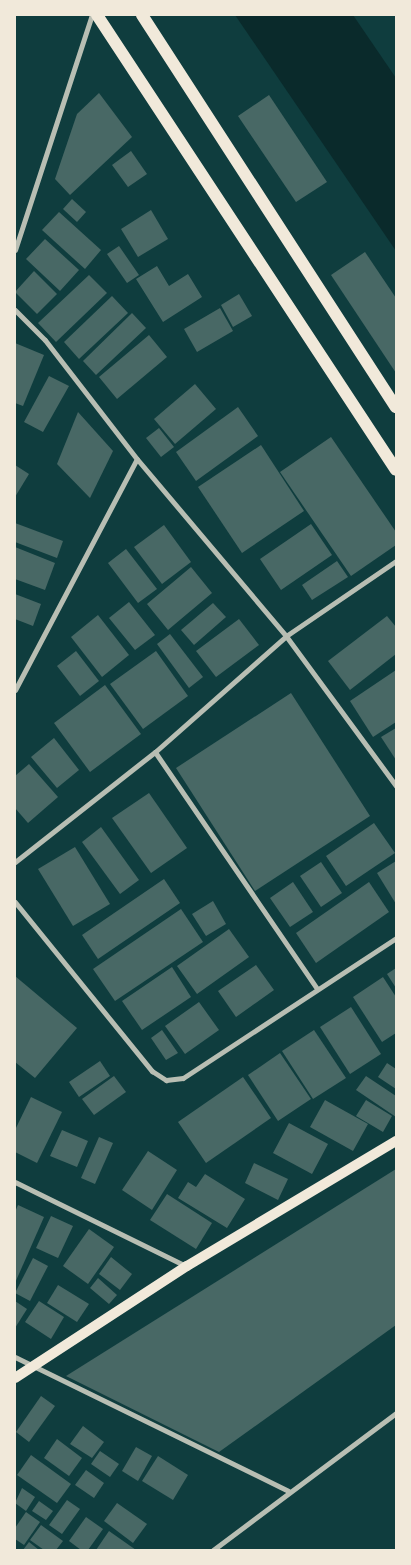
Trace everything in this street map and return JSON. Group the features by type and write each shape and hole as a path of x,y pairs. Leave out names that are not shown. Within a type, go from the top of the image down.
{"main road":[{"path":"97,15 396,470"},
{"path":"142,15 396,407"},
{"path":"15,1378 187,1266 396,1141"}],"street":[{"path":"15,250 92,15"},
{"path":"15,310 45,340 137,459 286,636 396,786"},
{"path":"15,690 137,459"},
{"path":"15,862 155,752 286,636 396,561"},
{"path":"155,752 317,989"},
{"path":"15,902 152,1071 166,1080 183,1078 396,938"},
{"path":"15,1182 187,1266"},
{"path":"15,1357 288,1491"},
{"path":"213,1550 288,1491 396,1413"}],"water":[{"path":"235,15 353,15 396,78 396,251"}],"building":[{"path":"99,93 132,137 70,195 55,179 77,114"},
{"path":"269,95 327,182 296,202 238,116"},
{"path":"131,151 147,174 128,187 112,165"},
{"path":"72,199 86,212 77,222 63,209"},
{"path":"151,210 168,239 138,257 121,229"},
{"path":"59,212 101,250 85,269 42,230"},
{"path":"45,239 79,270 60,291 26,259"},
{"path":"119,246 139,275 127,283 107,254"},
{"path":"365,252 396,298 396,373 331,275"},
{"path":"157,266 169,286 188,274 202,297 163,322 136,279"},
{"path":"34,271 57,294 37,314 15,292"},
{"path":"89,275 107,293 56,342 38,323"},
{"path":"239,294 252,316 233,327 221,305"},
{"path":"112,296 128,313 79,359 64,342"},
{"path":"220,308 233,331 197,352 184,329"},
{"path":"132,313 146,328 96,375 83,361"},
{"path":"149,335 167,357 117,399 99,377"},
{"path":"15,343 44,355 23,406 15,403"},
{"path":"49,376 69,386 43,432 24,422"},
{"path":"195,384 216,409 175,444 154,419"},
{"path":"238,407 258,436 196,481 176,452"},
{"path":"78,412 113,451 90,498 57,464"},
{"path":"159,428 174,447 161,457 146,438"},
{"path":"331,437 396,532 396,545 351,576 280,472"},
{"path":"261,445 304,511 242,553 198,487"},
{"path":"15,465 29,474 15,497"},
{"path":"15,523 63,541 57,558 15,542"},
{"path":"311,524 332,555 281,590 260,559"},
{"path":"164,525 191,562 162,584 134,547"},
{"path":"15,547 55,563 45,590 15,579"},
{"path":"126,549 157,589 138,603 108,563"},
{"path":"337,561 348,577 312,600 302,585"},
{"path":"191,567 212,593 168,630 147,604"},
{"path":"15,594 41,604 33,626 15,619"},
{"path":"129,602 155,635 135,650 109,618"},
{"path":"213,603 226,617 194,645 181,630"},
{"path":"98,615 129,655 102,677 71,637"},
{"path":"387,616 396,627 396,654 350,690 328,661"},
{"path":"239,619 259,645 216,677 196,651"},
{"path":"170,634 203,677 189,688 157,644"},
{"path":"76,651 99,681 80,696 57,666"},
{"path":"156,651 188,696 143,729 110,684"},
{"path":"396,670 396,722 373,737 350,701"},
{"path":"105,685 141,734 90,772 54,723"},
{"path":"291,693 370,816 255,891 176,768"},
{"path":"396,728 396,760 381,737"},
{"path":"54,738 79,770 57,788 31,757"},
{"path":"29,764 58,797 28,823 15,808 15,776"},
{"path":"149,793 187,848 151,873 112,818"},
{"path":"374,823 395,853 346,886 326,856"},
{"path":"101,827 139,880 120,894 82,842"},
{"path":"75,847 110,904 73,926 38,869"},
{"path":"396,861 396,904 377,873"},
{"path":"321,862 342,893 321,907 300,876"},
{"path":"164,879 180,903 98,959 82,935"},
{"path":"293,882 313,912 290,927 270,898"},
{"path":"369,882 389,912 316,963 296,933"},
{"path":"213,901 226,924 206,936 192,914"},
{"path":"181,909 203,942 115,1001 93,969"},
{"path":"229,929 249,957 197,994 177,966"},
{"path":"256,965 274,990 236,1017 218,991"},
{"path":"172,967 191,997 142,1030 122,1001"},
{"path":"396,968 396,988 387,974"},
{"path":"15,976 77,1028 35,1078 15,1062"},
{"path":"383,977 396,997 396,1033 382,1042 353,997"},
{"path":"199,1002 219,1030 185,1054 165,1026"},
{"path":"351,1007 381,1054 350,1074 320,1027"},
{"path":"162,1030 178,1053 166,1060 151,1038"},
{"path":"314,1030 346,1078 313,1099 282,1051"},
{"path":"280,1053 311,1099 278,1121 248,1075"},
{"path":"100,1061 110,1076 79,1097 69,1082"},
{"path":"387,1063 396,1069 396,1089 378,1077"},
{"path":"114,1076 126,1092 94,1115 82,1099"},
{"path":"366,1076 396,1096 396,1117 356,1090"},
{"path":"243,1077 271,1118 206,1163 178,1122"},
{"path":"31,1097 62,1112 37,1163 15,1152 15,1130"},
{"path":"325,1100 368,1124 353,1151 310,1127"},
{"path":"366,1100 392,1116 383,1132 356,1116"},
{"path":"289,1123 328,1144 312,1174 273,1153"},
{"path":"62,1130 88,1141 77,1167 50,1156"},
{"path":"99,1137 113,1143 95,1184 81,1178"},
{"path":"148,1151 177,1170 152,1210 122,1190"},
{"path":"254,1163 288,1179 278,1200 245,1183"},
{"path":"396,1169 396,1325 219,1452 66,1376"},
{"path":"205,1174 245,1199 227,1228 178,1198 188,1182 196,1187"},
{"path":"167,1194 212,1223 196,1249 150,1220"},
{"path":"18,1205 44,1217 15,1283 15,1212"},
{"path":"51,1216 73,1226 58,1258 36,1248"},
{"path":"89,1229 114,1247 88,1284 63,1266"},
{"path":"111,1257 132,1274 120,1290 99,1274"},
{"path":"33,1258 48,1266 30,1301 15,1293"},
{"path":"98,1278 117,1295 109,1304 90,1288"},
{"path":"58,1285 89,1304 77,1322 47,1303"},
{"path":"15,1301 27,1309 15,1328"},
{"path":"39,1301 64,1317 51,1339 25,1322"},
{"path":"41,1396 55,1406 29,1442 16,1432"},
{"path":"83,1426 104,1442 92,1458 70,1444"},
{"path":"57,1439 82,1458 69,1476 44,1458"},
{"path":"136,1447 152,1456 138,1481 122,1471"},
{"path":"100,1451 119,1464 110,1477 91,1464"},
{"path":"31,1455 71,1484 57,1503 17,1475"},
{"path":"158,1456 188,1475 173,1500 142,1481"},
{"path":"86,1470 104,1483 94,1498 75,1485"},
{"path":"22,1488 35,1497 26,1511 15,1503"},
{"path":"67,1500 80,1509 62,1534 49,1525"},
{"path":"39,1501 53,1511 46,1520 32,1511"},
{"path":"117,1503 147,1524 133,1543 104,1521"},
{"path":"26,1512 40,1522 24,1545 15,1539 15,1528"},
{"path":"86,1517 103,1529 88,1550 81,1550 69,1541"},
{"path":"41,1525 63,1541 56,1550 44,1550 30,1540"},
{"path":"109,1531 136,1550 96,1550"},
{"path":"29,1542 39,1550 23,1550"}]}
